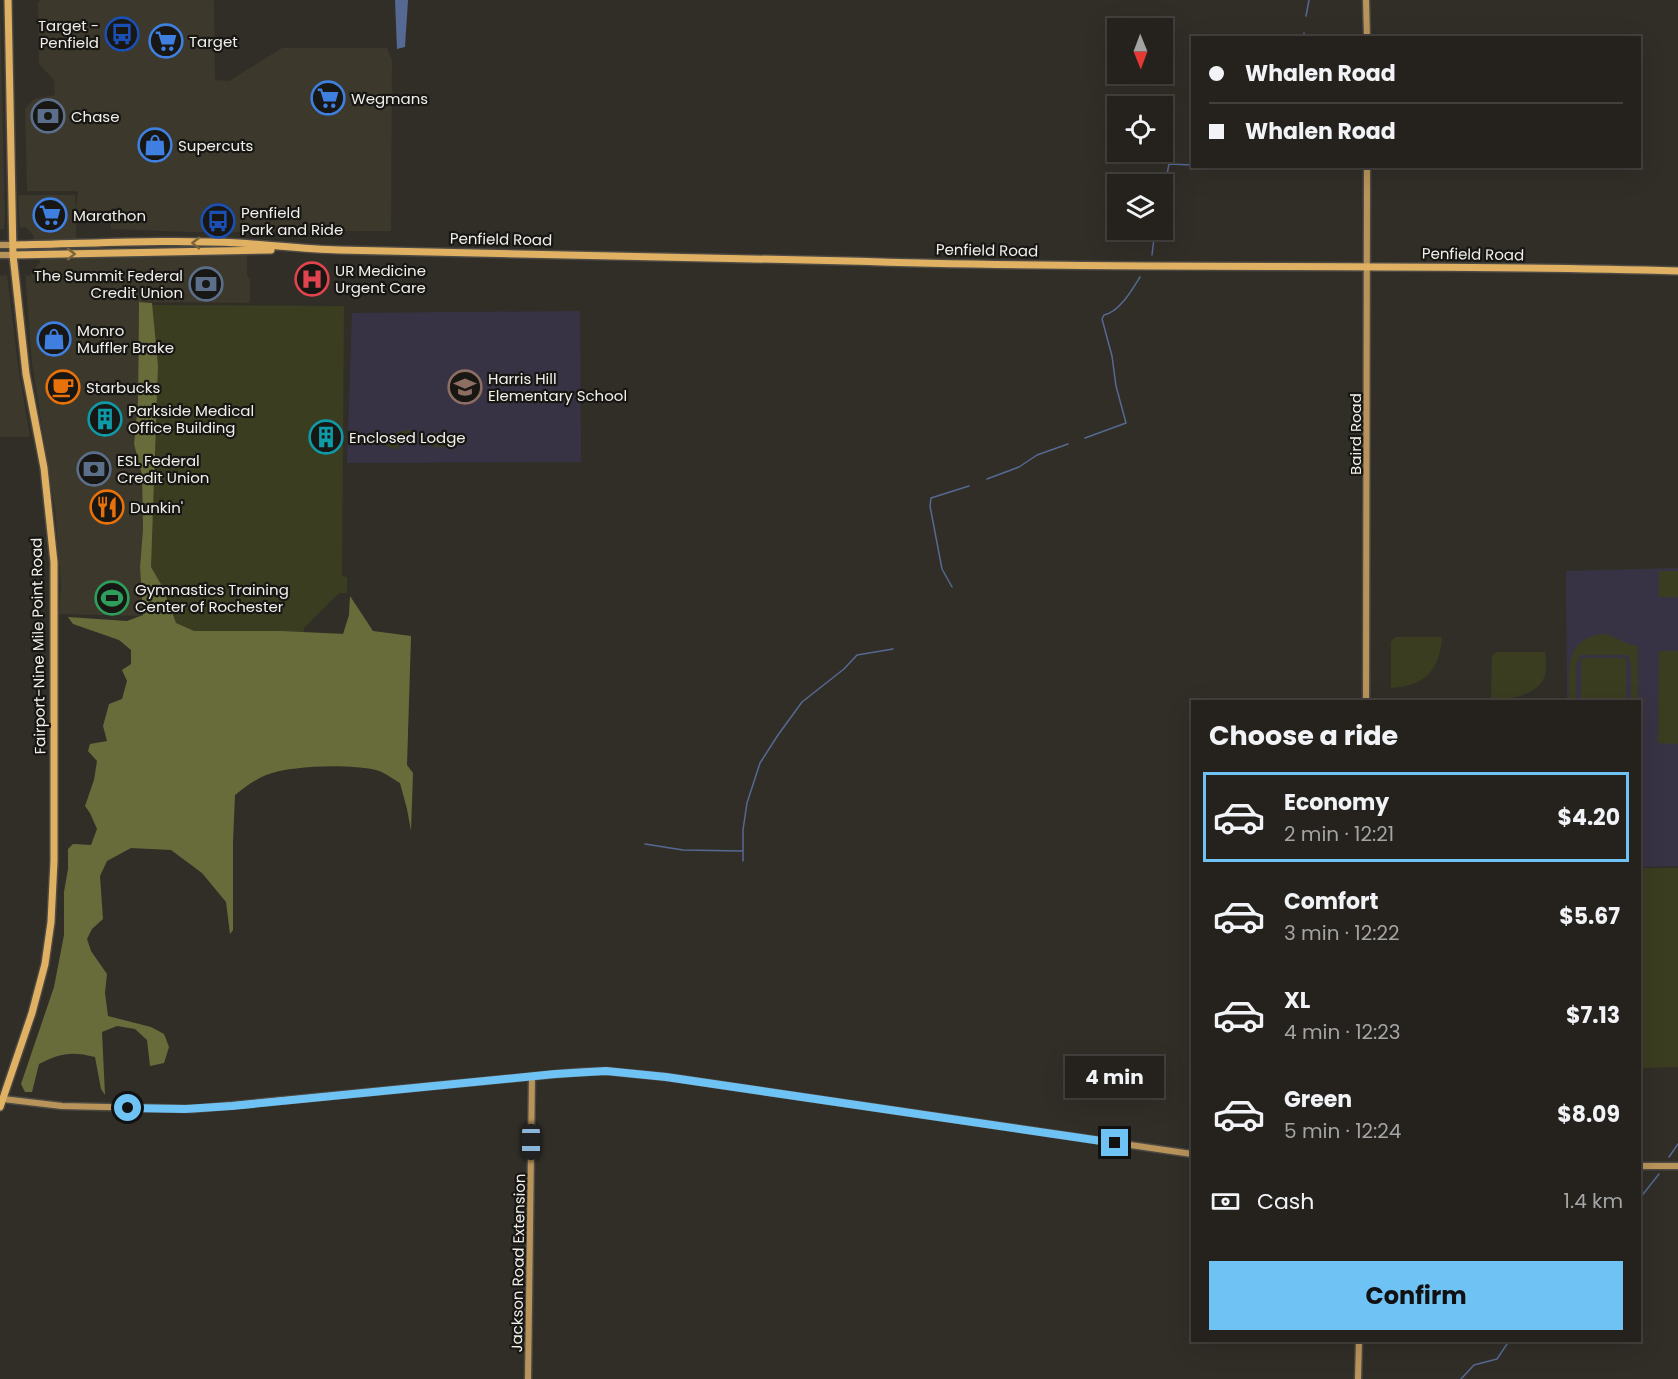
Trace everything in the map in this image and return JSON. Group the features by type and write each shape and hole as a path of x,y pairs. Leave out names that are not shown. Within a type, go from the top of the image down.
{"main road":[{"name":"Fairport-Nine Mile Point Road","path":"0,1107 35,1005 45,964 51,927 54,861 54,562 44,468 26,375 13,255 8,0"},
{"name":"Penfield Road","path":"13,245 239,243 296,249"},
{"name":"Penfield Road","path":"13,255 296,249 1092,266 1368,266 1678,270"}],"street":[{"path":"1366,0 1367,36"},
{"name":"Baird Road","path":"1366,700 1368,168"},
{"name":"Penfield Road","path":"0,245 13,245"},
{"name":"Penfield Road","path":"0,255 13,255"},
{"path":"3,1099 63,1106 185,1109 595,1071 666,1077 1191,1154"},
{"name":"Jackson Road Extension","path":"528,1379 532,1076"},
{"path":"1641,1166 1678,1166"},
{"path":"1358,1379 1359,1342"}],"shaded area":[{"path":"0,0 5,220 4,229 0,229"},
{"path":"41,0 214,0 215,80 229,81 282,48 387,48 392,60 391,231 190,232 111,229 111,221 87,221 76,211 76,240 32,240 34,237 29,230 25,227 20,228 18,195 75,195 76,210 78,191 27,191 25,109 34,99 55,95 54,80 39,64 38,3"},
{"path":"247,255 250,303 139,302 138,402 134,444 142,475 143,529 140,567 143,616 59,614 61,585 55,510 32,363 25,274 29,276 40,262 38,259 45,258"},
{"path":"7,275 18,366 30,437 0,437 0,276"},
{"name":"Harris Hill Elementary School","path":"580,311 581,462 347,463 352,313"},
{"path":"1678,568 1678,866 1641,867 1641,700 1567,700 1566,571"}],"green space":[{"path":"139,302 152,303 158,366 151,567 162,586 176,623 194,631 343,634 349,615 350,596 373,631 411,636 407,765 413,773 411,831 400,783 379,771 351,767 305,767 277,772 258,779 235,795 233,930 230,934 226,902 202,873 171,850 131,848 107,861 100,876 103,919 92,929 87,939 91,951 107,974 105,993 108,1016 151,1027 164,1034 169,1047 164,1063 150,1066 147,1040 135,1029 117,1026 102,1032 105,1095 101,1089 95,1057 80,1054 60,1055 39,1064 32,1092 25,1092 21,1084 54,987 64,935 64,892 68,869 68,849 73,844 91,845 97,829 85,806 94,780 97,761 88,751 90,744 107,741 103,726 109,704 122,699 127,681 122,670 131,664 131,650 119,640 73,624 68,617 127,621 143,615 140,567 143,529 142,475 134,444 138,402"},
{"path":"146,305 344,306 342,576 347,577 347,593 339,593 304,628 304,632 411,636 407,765 147,619"},
{"path":"411,430 412,438 400,441 397,450 383,445 386,436 397,439 396,432"},
{"path":"432,433 455,433 455,447 433,447"},
{"path":"1659,571 1678,571 1678,597 1659,597"},
{"path":"1604,634 1638,646 1638,700 1631,700 1631,665 1628,655 1580,655 1576,665 1576,700 1569,700 1570,668 1575,649 1591,637"},
{"path":"1395,637 1442,637 1438,659 1428,674 1413,684 1391,688 1391,642"},
{"path":"1659,651 1678,651 1678,744 1658,743"},
{"path":"1496,652 1545,652 1546,670 1543,680 1527,693 1512,698 1491,700 1492,656"},
{"path":"1581,658 1626,658 1626,700 1581,700"},
{"path":"1641,868 1678,868 1678,1067 1641,1068"}],"water":[{"path":"395,0 408,0 405,47 397,49"}],"waterway":[{"path":"1306,16 1309,0"},
{"path":"1167,174 1169,164 1191,165"},
{"path":"1152,255 1154,240"},
{"path":"1085,438 1126,423 1102,319 1104,315 1120,305 1140,277"},
{"path":"987,479 1019,467 1037,455 1068,444"},
{"path":"952,587 942,569 930,506 931,498 969,486"},
{"path":"743,861 743,830 747,803 760,763 778,735 802,702 844,669 857,655 893,649"},
{"path":"645,844 683,850 742,851"},
{"path":"1669,1157 1678,1144"},
{"path":"1641,1197 1659,1174"},
{"path":"1461,1379 1474,1365 1497,1359 1508,1342"}],"place":[{"name":"Target - Penfield","path":"122,34"},
{"name":"Target","path":"166,41"},
{"name":"Wegmans","path":"328,98"},
{"name":"Chase","path":"48,116"},
{"name":"Supercuts","path":"155,145"},
{"name":"Marathon","path":"50,215"},
{"name":"Penfield Park and Ride","path":"218,221"},
{"name":"UR Medicine Urgent Care","path":"312,279"},
{"name":"The Summit Federal Credit Union","path":"206,284"},
{"name":"Monro Muffler Brake","path":"54,339"},
{"name":"Starbucks","path":"63,387"},
{"name":"Harris Hill Elementary School","path":"465,387"},
{"name":"Parkside Medical Office Building","path":"105,419"},
{"name":"Enclosed Lodge","path":"326,437"},
{"name":"ESL Federal Credit Union","path":"94,469"},
{"name":"Dunkin'","path":"107,507"},
{"name":"Gymnastics Training Center of Rochester","path":"112,598"}],"route":[{"path":"128,1108 210,1108 606,1071 666,1077 1115,1143"}]}
